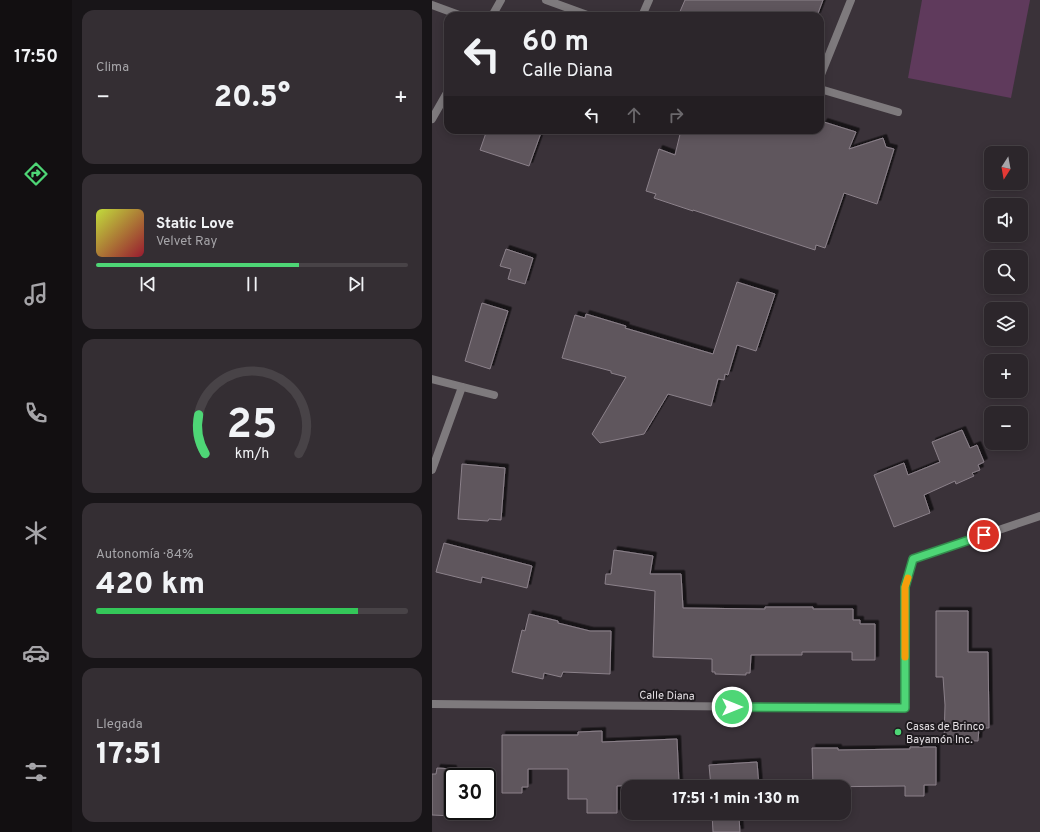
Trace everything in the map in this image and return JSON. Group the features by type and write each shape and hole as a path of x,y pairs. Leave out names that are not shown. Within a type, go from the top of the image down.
{"street":[{"path":"494,12 501,0"},
{"path":"546,0 579,12"},
{"path":"644,12 648,0"},
{"path":"824,67 851,0"},
{"path":"432,5 451,12"},
{"path":"824,90 898,112"},
{"path":"432,119 444,99"},
{"path":"432,379 494,395"},
{"path":"432,470 462,387"},
{"name":"Calle Diana","path":"432,704 905,708 905,587 913,559 1040,516"}],"shaded area":[{"path":"922,0 1030,0 1011,98 908,78"}],"building":[{"path":"685,0 823,0 818,12 680,12"},
{"path":"824,122 856,132 849,149 883,138 886,147 894,149 877,204 844,193 825,248 816,245 815,250 654,198 656,194 646,191 659,149 675,155 680,134 824,134"},
{"path":"486,134 541,134 529,166 480,150"},
{"path":"506,249 533,258 525,284 508,279 511,269 500,266"},
{"path":"737,282 775,294 756,351 737,345 728,375 725,374 724,380 718,379 711,406 668,394 644,434 600,443 592,434 626,377 611,373 611,371 562,358 575,315 585,318 586,314 626,326 625,328 713,354"},
{"path":"482,303 508,311 490,369 465,361"},
{"path":"962,430 970,448 977,445 984,462 978,465 980,470 972,473 974,476 956,484 955,481 924,495 930,513 894,527 874,475 904,463 908,475 940,462 932,442"},
{"path":"462,464 505,468 501,520 489,519 488,521 458,519"},
{"path":"444,543 532,566 527,588 482,577 481,583 436,572"},
{"path":"614,550 653,556 650,574 681,574 683,608 765,609 765,607 813,607 813,609 853,609 853,620 860,620 860,624 875,624 875,660 852,660 852,652 802,652 802,655 751,655 750,673 746,673 746,675 715,674 715,672 712,672 712,659 653,657 655,591 605,584 606,574 611,574"},
{"path":"936,611 968,611 968,652 988,652 989,728 979,728 978,741 944,740 945,705 943,677 936,677"},
{"path":"529,614 590,631 611,631 610,674 563,672 561,677 544,673 543,679 512,672 522,630 525,631"},
{"path":"602,731 602,742 677,739 679,780 621,780 621,786 617,786 617,813 587,813 587,799 568,799 568,769 528,769 528,787 522,787 522,793 502,793 502,735 578,735 578,732"},
{"path":"910,747 936,747 936,785 924,785 924,796 905,796 905,786 851,787 851,780 813,780 812,748 838,748 838,750 910,749"},
{"path":"757,762 758,780 710,780 709,765"},
{"path":"437,768 444,768 444,816 432,815 432,774 436,774"},
{"path":"712,820 739,820 740,832 713,832"}],"slow traffic":[{"path":"905,657 905,587 908,578"}],"place":[{"name":"Casas de Brinco Bayamón Inc.","path":"898,732"}],"route":[{"path":"732,707 905,708 905,587 913,559 984,535"}]}
